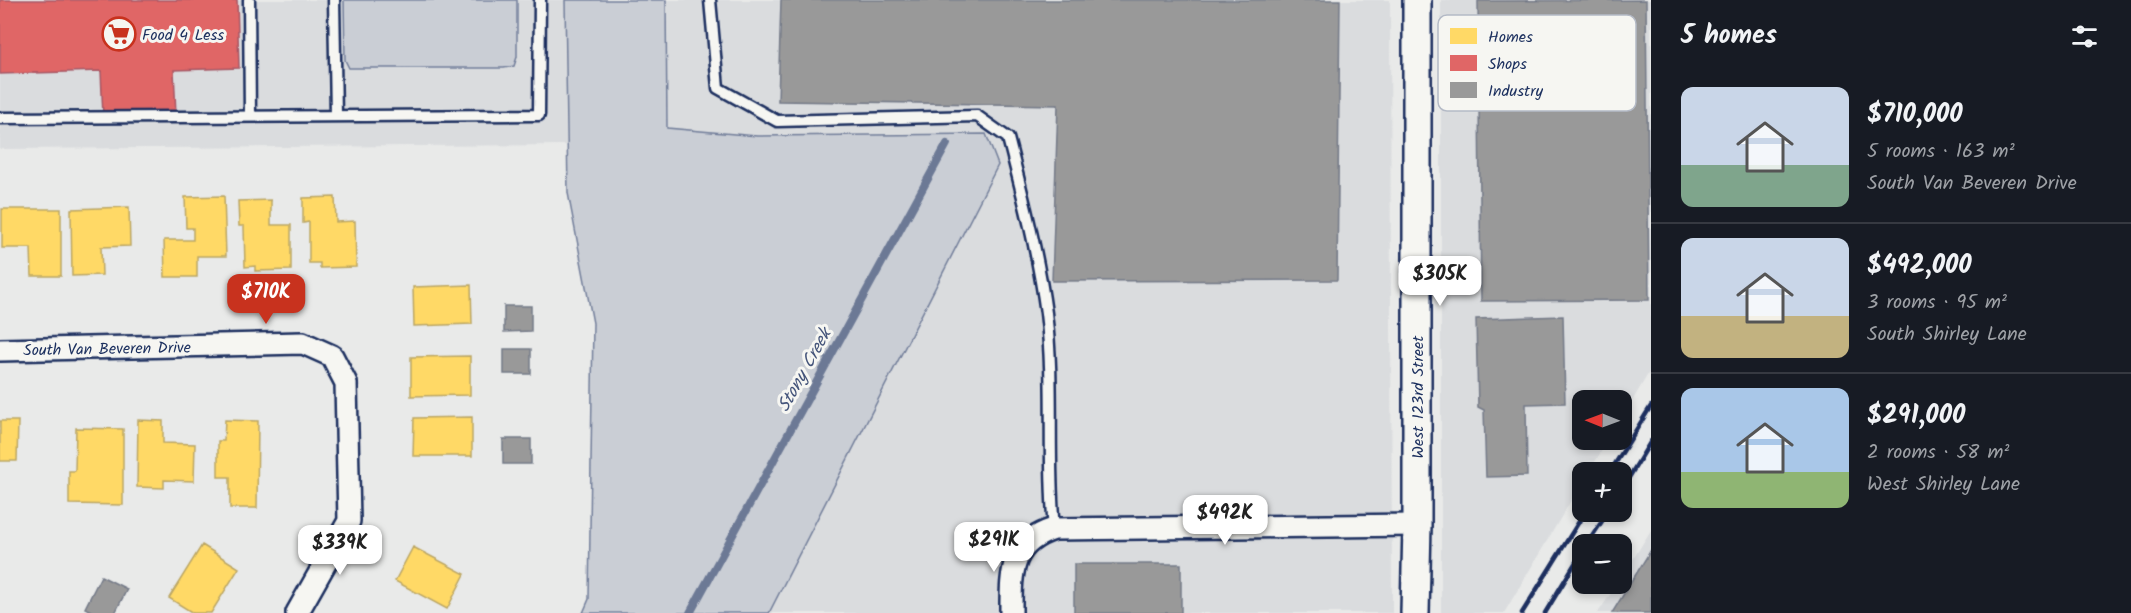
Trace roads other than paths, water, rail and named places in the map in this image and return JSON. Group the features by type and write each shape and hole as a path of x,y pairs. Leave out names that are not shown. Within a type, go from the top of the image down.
{"street":[{"name":"West 123rd Street","path":"1415,613 1417,0"},
{"name":"South Van Beveren Drive","path":"0,350 303,343 332,356 346,382 349,520 297,613"},
{"path":"1011,613 1011,588 1015,563 1024,544 1040,533 1054,529 1417,525"}],"lane":[{"path":"249,0 250,116"},
{"path":"334,0 336,116"},
{"path":"0,118 539,115 540,0"},
{"path":"710,0 718,88 777,121 977,116 1008,138 1028,214 1046,313 1054,529"}],"waterway":[{"name":"Stony Creek","path":"690,613 947,144"}],"railway":[{"path":"1616,462 1651,406"},
{"path":"1632,472 1651,441"},
{"path":"1522,613 1579,522"},
{"path":"1594,534 1601,522"},
{"path":"1545,613 1572,568"}],"place":[{"name":"Food 4 Less","path":"119,34"}]}
